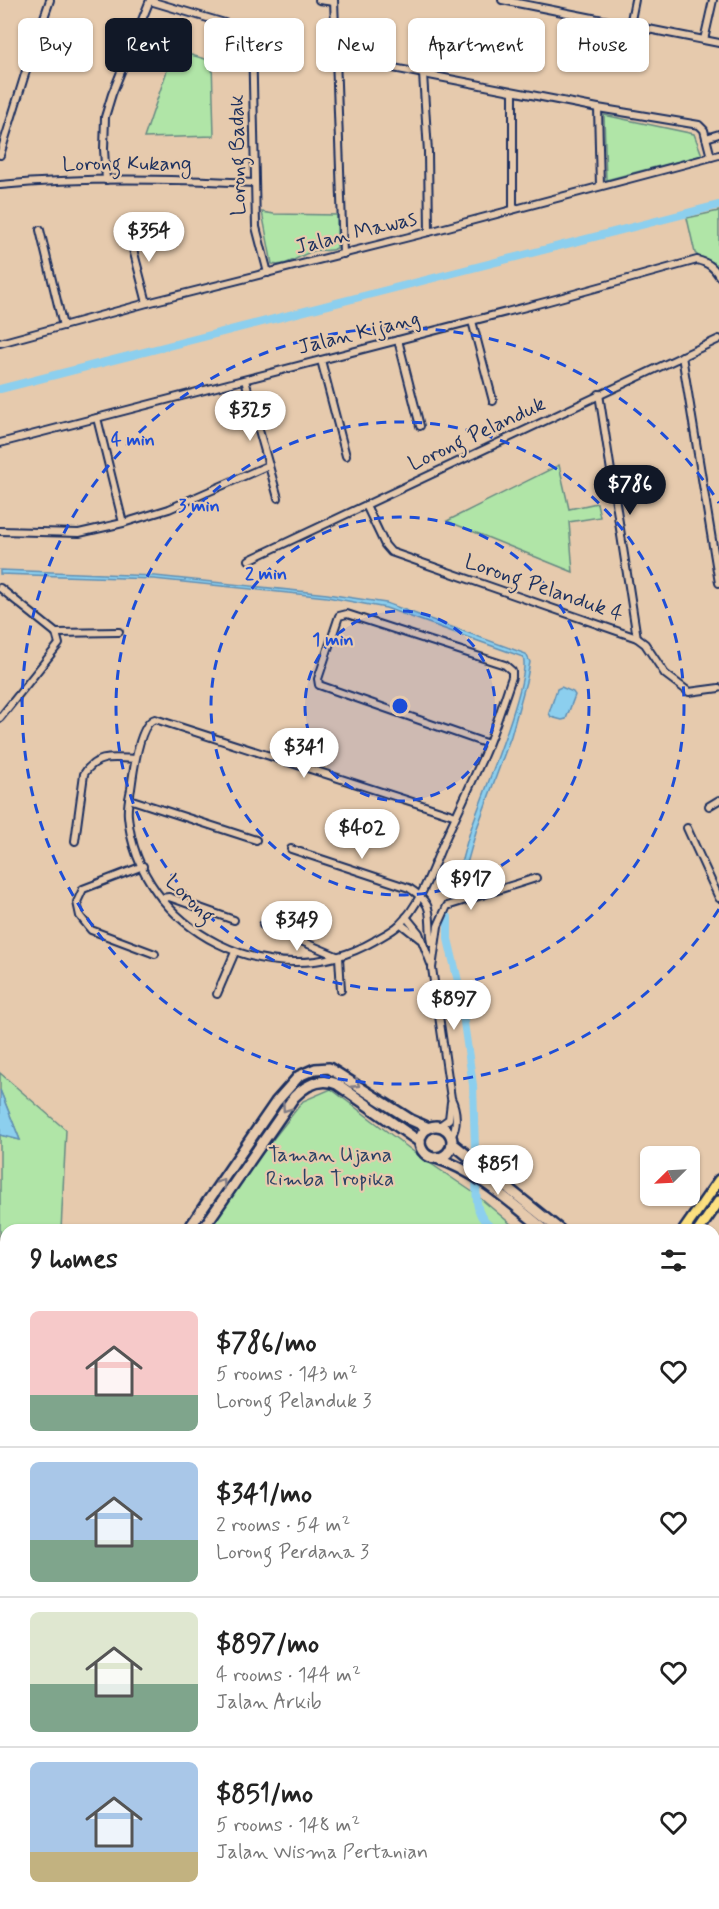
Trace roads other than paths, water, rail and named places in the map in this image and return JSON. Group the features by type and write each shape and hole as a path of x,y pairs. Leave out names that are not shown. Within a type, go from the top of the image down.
{"main road":[{"path":"688,1224 719,1179"},
{"path":"703,1224 719,1201"}],"street":[{"path":"0,155 30,58 51,0"},
{"path":"319,0 334,1 335,18"},
{"path":"502,0 594,18"},
{"path":"631,18 635,0"},
{"path":"704,40 712,0"},
{"name":"Lorong Badak","path":"106,180 105,117 150,1 250,32 252,35 256,226 268,273"},
{"path":"649,29 719,43"},
{"path":"396,67 513,92 699,125 704,130 711,157"},
{"path":"337,72 343,254"},
{"path":"423,74 428,152 429,232"},
{"path":"513,92 513,208"},
{"path":"598,108 600,186"},
{"path":"706,138 719,134"},
{"name":"Jalan Mawas","path":"0,343 719,155"},
{"name":"Lorong Kukang","path":"0,185 54,180 178,179 255,183"},
{"path":"40,230 63,326"},
{"path":"128,230 147,303"},
{"name":"Jalan Kijang","path":"0,443 472,321 697,260 707,262 719,276"},
{"path":"472,321 493,401"},
{"name":"Lorong Pelanduk","path":"249,560 719,339"},
{"path":"398,340 420,426"},
{"path":"682,356 719,583"},
{"path":"321,360 346,456"},
{"path":"245,380 278,498"},
{"path":"599,394 638,638"},
{"path":"97,418 123,523"},
{"path":"0,531 79,533 123,523 168,509 269,465"},
{"name":"Lorong Pelanduk 4","path":"366,505 385,545 391,552 638,638 645,644 665,674 689,692 719,688"},
{"path":"0,588 56,633 59,644 0,718"},
{"name":"Lorong","path":"456,816 160,720 150,721 147,725 135,759 127,813 131,838 150,883 161,898 189,926 204,937 235,952 266,960 289,962 339,957 366,945 401,924 420,896 456,816 488,744 512,677 512,671 505,665 347,614 339,616 319,685 488,744"},
{"path":"56,633 119,632"},
{"path":"75,841 84,774 88,768 94,762 106,757 135,759"},
{"path":"129,799 255,840"},
{"path":"709,806 719,800"},
{"path":"687,828 719,898"},
{"path":"291,849 408,888 420,896 428,906 434,948"},
{"path":"143,866 83,889 77,902 80,916 91,930 155,954"},
{"path":"432,968 438,927 447,906 536,878"},
{"path":"161,898 170,897 234,920"},
{"path":"406,917 419,933 432,968 454,1104 456,1123 451,1140 446,1155 436,1158"},
{"path":"401,924 422,941"},
{"path":"263,926 339,957 341,990"},
{"path":"218,994 235,952"},
{"path":"192,1224 276,1102 291,1084 306,1072 322,1068 337,1072 404,1115 446,1130 451,1140 553,1224"},
{"path":"206,1224 294,1097 308,1085 326,1081 337,1084 420,1142"},
{"path":"452,1098 449,1119 423,1134 421,1147 427,1155 466,1170 486,1183 537,1224"}],"water":[{"path":"0,570 155,576 327,594 386,603 526,654 530,662 511,736 477,828 459,892 454,890 463,856 514,711 524,669 523,657 386,608 327,597 154,579 0,574"},
{"path":"561,687 575,695 566,719 562,720 551,717 549,713 557,689"},
{"path":"0,1090 20,1140 0,1135"}],"waterway":[{"path":"0,389 719,205"},
{"path":"448,917 448,939 458,981 473,1085 475,1148"},
{"path":"476,1176 478,1206 487,1224"}],"park label":[{"name":"Taman Ujana Rimba Tropika","path":"330,1167"}]}
